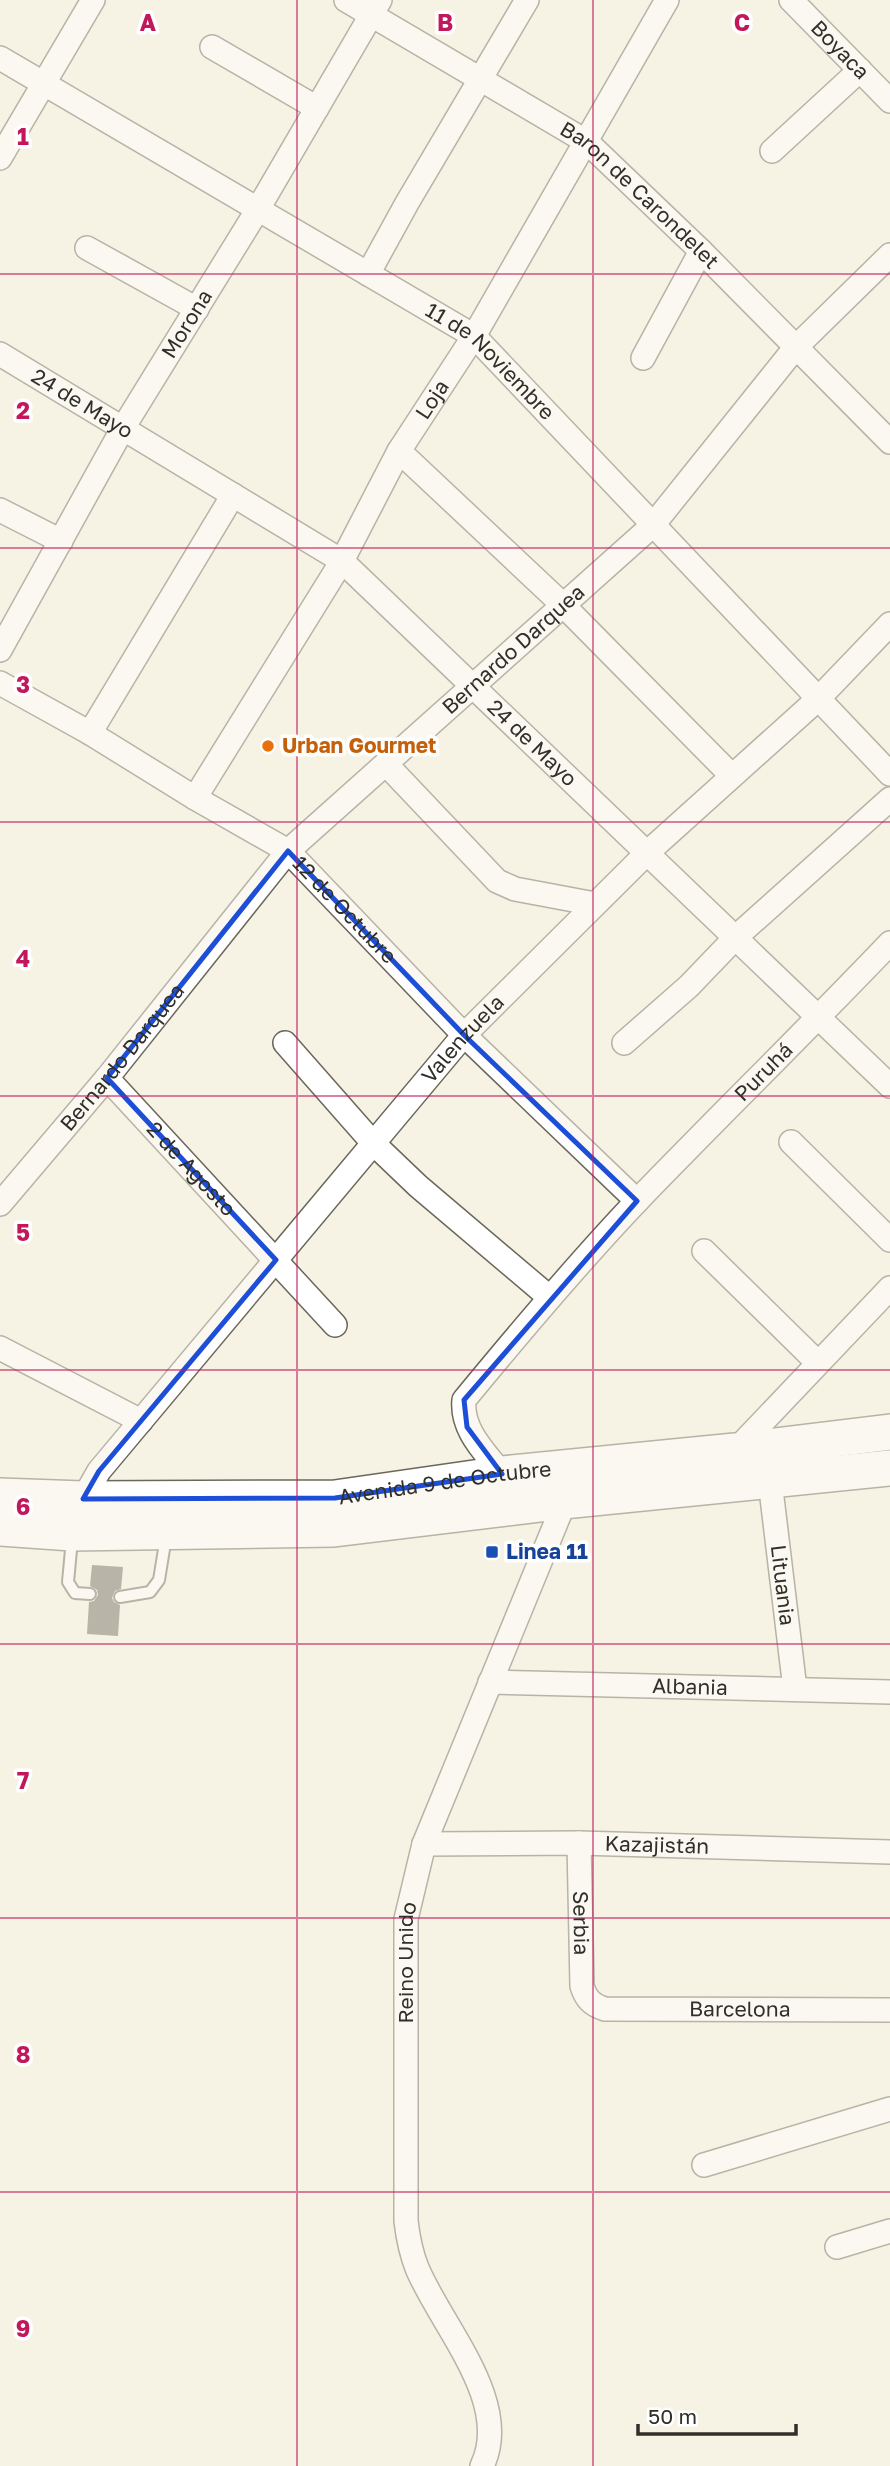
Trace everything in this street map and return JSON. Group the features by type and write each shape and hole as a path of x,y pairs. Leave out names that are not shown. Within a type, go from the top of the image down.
{"main road":[{"name":"Avenida 9 de Octubre","path":"0,1528 72,1533 334,1529 735,1451 890,1432"},
{"name":"Avenida 9 de Octubre","path":"0,1496 83,1499 335,1497 502,1474 567,1485 770,1481 890,1468"}],"street":[{"path":"0,158 93,0"},
{"name":"Baron de Carondelet","path":"346,0 376,7 481,79 587,142 701,251 890,442"},
{"path":"368,274 527,0"},
{"name":"Loja","path":"195,798 342,561 399,451 474,336 667,0"},
{"name":"Boyaca","path":"791,0 890,100"},
{"name":"Morona","path":"0,650 123,428 258,209 376,7"},
{"path":"212,47 317,108"},
{"name":"11 de Noviembre","path":"0,58 474,336 890,774"},
{"path":"772,151 860,70"},
{"path":"87,248 197,309"},
{"path":"643,358 701,251"},
{"name":"Bernardo Darquea","path":"0,1204 107,1078 288,851 653,525 795,348 890,255"},
{"name":"24 de Mayo","path":"0,354 342,561 890,1086"},
{"path":"399,451 563,605 732,776"},
{"path":"90,733 233,495"},
{"path":"0,510 61,541"},
{"name":"Valenzuela","path":"83,1499 99,1471 464,1035 648,852 818,699 890,624"},
{"name":"12 de Octubre","path":"0,683 90,733 288,851 464,1035 637,1201"},
{"path":"386,764 497,881 516,889 595,904"},
{"path":"624,1043 689,986 736,937 890,799"},
{"name":"Puruhá","path":"502,1474 467,1427 463,1414 464,1400 549,1297 637,1201 890,943"},
{"path":"285,1043 373,1143 418,1186 549,1297"},
{"name":"2 de Agosto","path":"107,1078 335,1325"},
{"path":"791,1142 890,1240"},
{"path":"704,1251 818,1363"},
{"path":"735,1451 890,1289"},
{"path":"0,1348 141,1421"},
{"name":"Lituania","path":"770,1481 795,1689"},
{"name":"Reino Unido","path":"482,2466 489,2452 491,2439 486,2405 479,2385 418,2271 410,2249 406,2221 406,1919 424,1844 567,1485"},
{"name":"Albania","path":"490,1682 890,1692"},
{"name":"Kazajistán","path":"424,1844 579,1843 890,1852"},
{"name":"Serbia","path":"579,1843 582,1986 589,2001"},
{"name":"Barcelona","path":"589,2001 605,2009 890,2010"},
{"path":"704,2165 890,2109"},
{"path":"837,2247 890,2231"}],"lane":[{"path":"121,1597 150,1592 159,1580 167,1532"},
{"path":"72,1533 68,1583 75,1593 90,1594"}],"highlighted area":[{"path":"288,851 464,1035 637,1201 464,1400 467,1427 502,1474 335,1498 83,1499 99,1471 276,1260 107,1078"}],"building":[{"path":"92,1565 123,1567 121,1589 115,1591 112,1598 120,1605 118,1636 87,1634 89,1602 94,1601 98,1595 97,1590 90,1586"}],"place":[{"name":"Urban Gourmet","path":"268,746"},
{"name":"Linea 11","path":"492,1552"}]}
